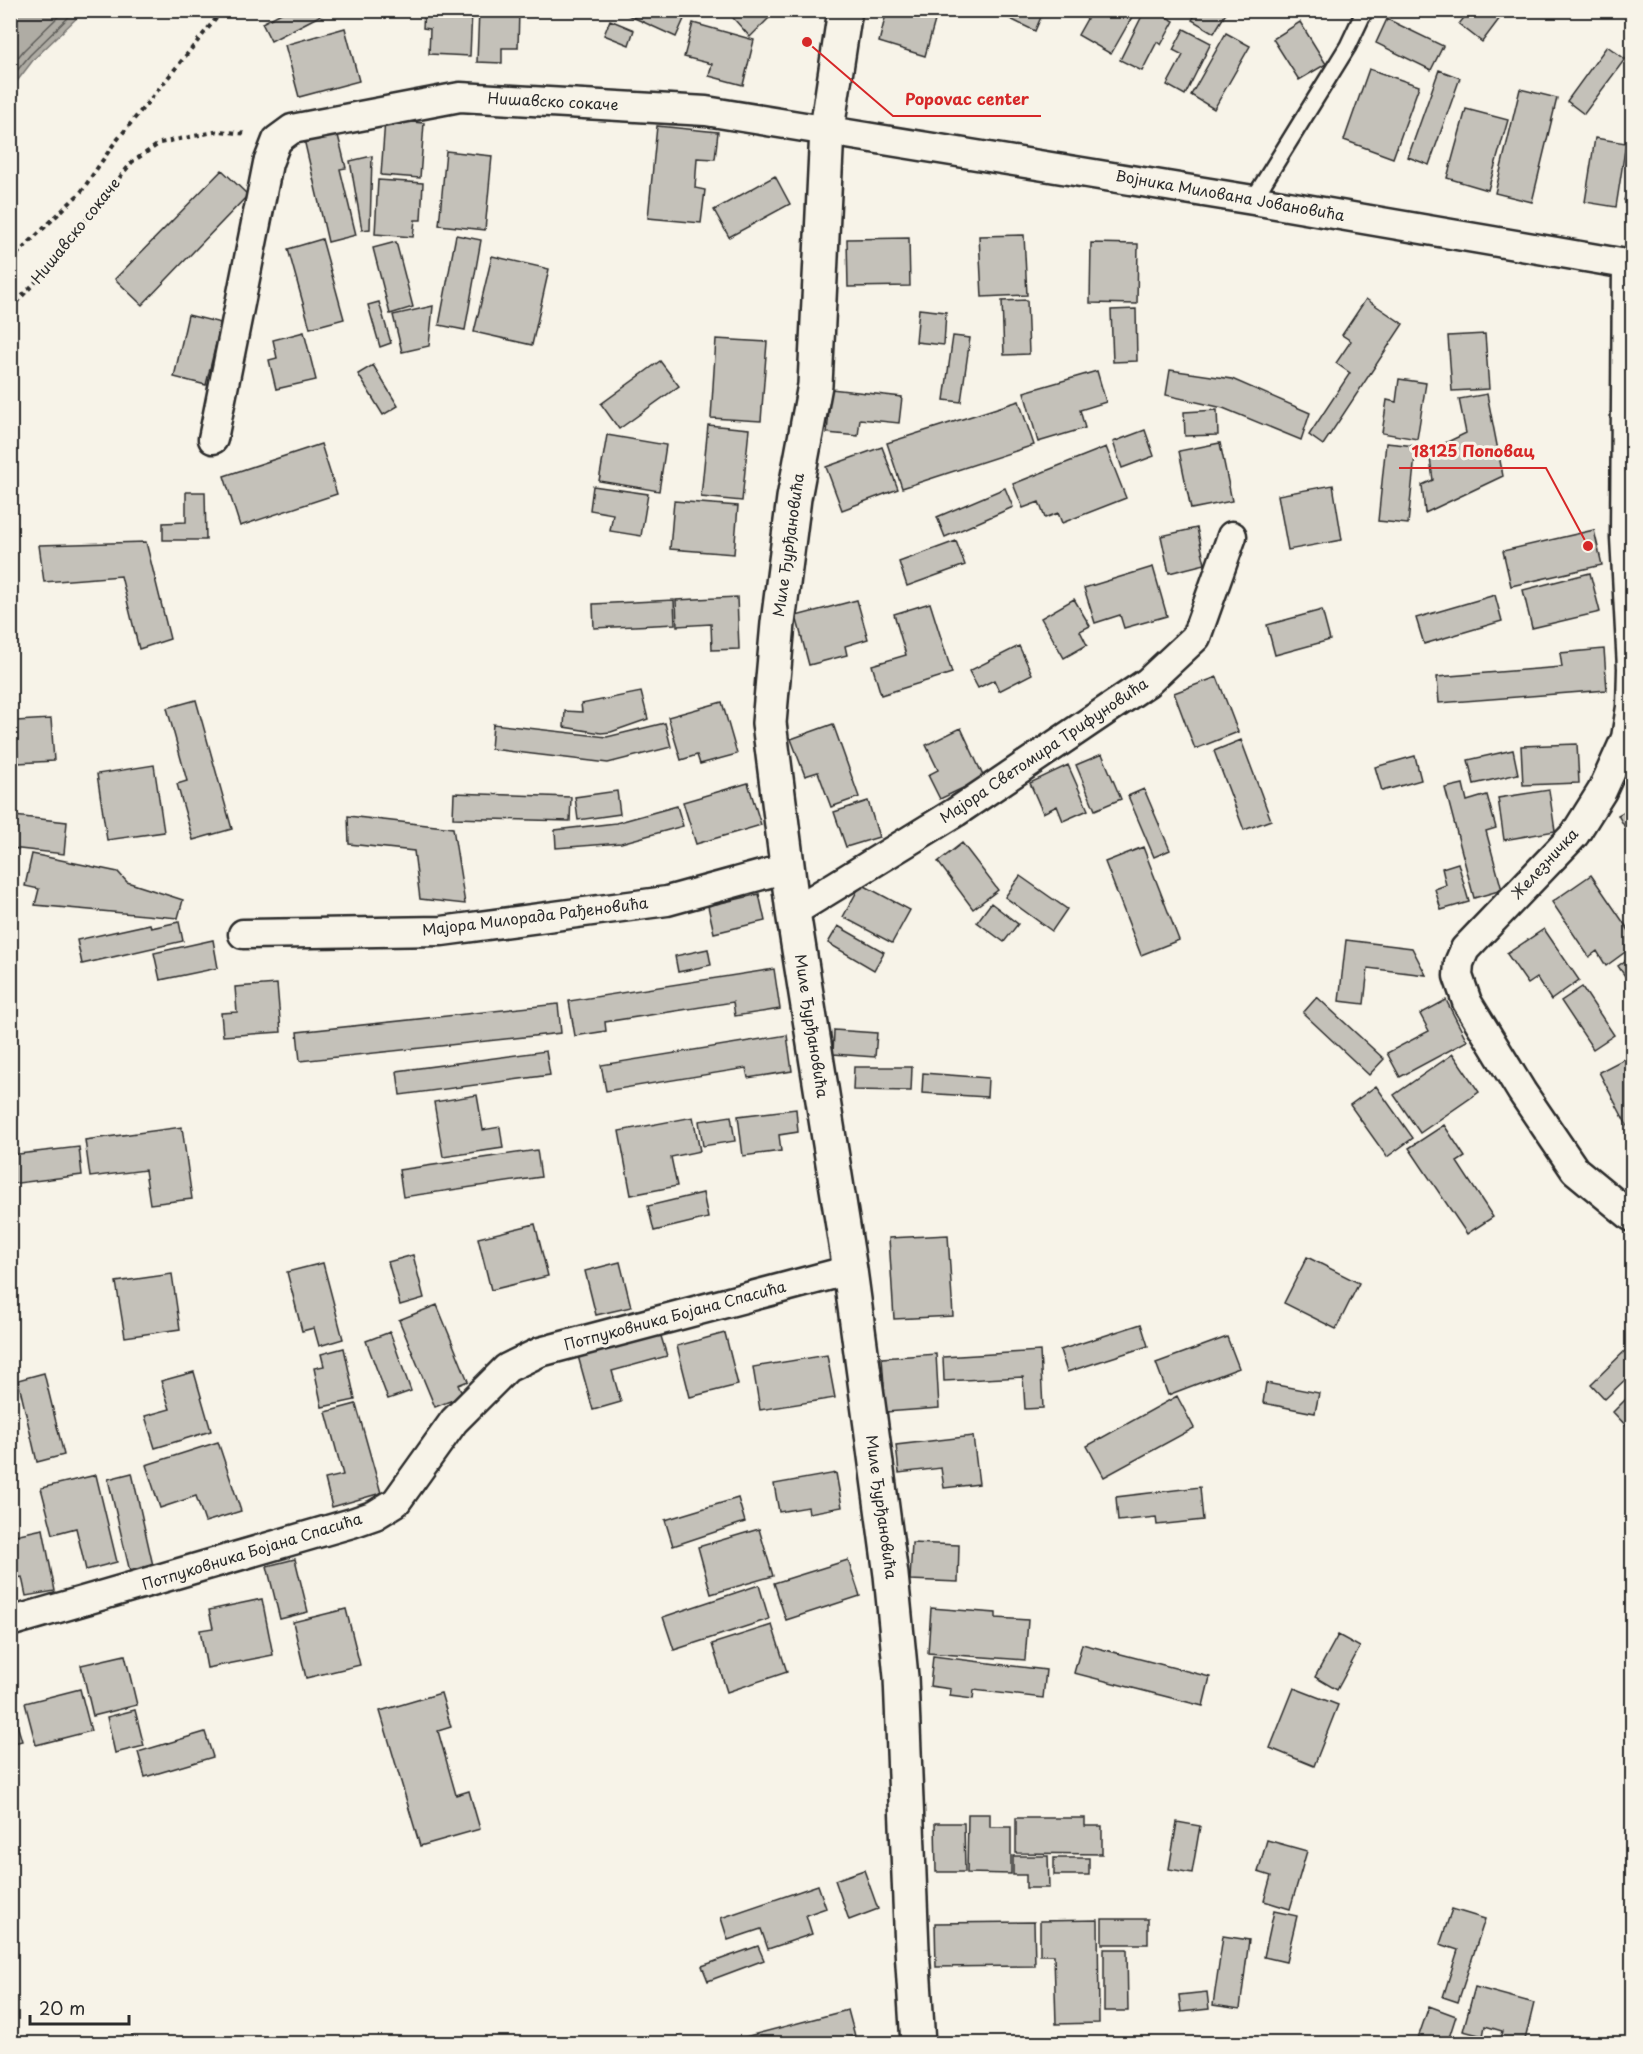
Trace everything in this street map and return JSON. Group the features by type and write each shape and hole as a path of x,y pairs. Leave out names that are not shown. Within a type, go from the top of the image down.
{"street":[{"name":"Миле Ђурђановића","path":"845,10 827,129 815,385 792,519 778,623 769,723 793,912 850,1270 891,1575 901,1677 918,2043"},
{"name":"Нишавско сокаче","path":"282,136 292,129 460,97 706,111 827,129"},
{"name":"Војника Милована Јовановића","path":"827,129 1630,264"},
{"path":"213,439 268,163 277,140 282,136"},
{"name":"Железничка","path":"1630,264 1625,537 1632,668 1631,707 1626,738 1602,791 1575,834 1465,949 1459,963 1458,976 1467,1002 1479,1022 1522,1092 1575,1170 1632,1217"},
{"name":"Мајора Светомира Трифуновића","path":"793,912 956,812 1148,682 1196,637 1232,536"},
{"name":"Мајора Милорада Рађеновића","path":"243,934 442,931 668,901 788,868"},
{"name":"Потпуковника Бојана Спасића","path":"10,1622 321,1533 375,1515 396,1502 454,1421 507,1368 540,1352 850,1270"}],"lane":[{"path":"1253,200 1348,46 1365,10"}],"path":[{"path":"10,261 81,192 113,145 223,10"},
{"name":"Нишавско сокаче","path":"10,309 41,276 132,162 160,143 219,131 282,136"}],"water":[{"path":"11,10 84,11 34,59 11,89"}],"building":[{"path":"287,10 331,10 271,41 262,23"},
{"path":"424,10 472,10 470,56 429,54 430,29 423,28"},
{"path":"479,10 519,10 518,48 502,48 502,63 477,62"},
{"path":"617,10 688,10 676,37"},
{"path":"726,10 777,10 750,37"},
{"path":"887,10 938,10 925,56 879,42"},
{"path":"992,10 1044,10 1035,31"},
{"path":"1092,10 1136,10 1111,54 1078,35"},
{"path":"1145,10 1154,10 1174,21 1161,45 1157,42 1142,71 1120,60"},
{"path":"1198,10 1228,10 1214,33 1192,20"},
{"path":"1470,10 1506,10 1482,42 1459,24"},
{"path":"1387,19 1443,46 1431,70 1376,43"},
{"path":"610,20 634,30 629,45 604,35"},
{"path":"1300,22 1326,64 1299,80 1273,39"},
{"path":"693,23 754,40 743,85 709,76 712,64 684,57"},
{"path":"345,28 359,81 299,97 285,45"},
{"path":"1184,29 1211,43 1185,95 1167,85 1183,55 1173,50"},
{"path":"1226,33 1250,46 1214,109 1191,95"},
{"path":"1607,46 1625,59 1584,114 1567,101"},
{"path":"1369,69 1419,86 1393,158 1344,140"},
{"path":"1439,70 1460,78 1429,165 1408,157"},
{"path":"1520,89 1557,98 1532,202 1495,193"},
{"path":"1466,109 1508,120 1488,190 1447,178"},
{"path":"385,120 424,123 420,178 381,175"},
{"path":"657,126 718,132 715,159 697,158 695,188 705,190 701,223 648,218"},
{"path":"336,127 346,168 340,169 356,235 328,242 303,135"},
{"path":"1595,138 1626,143 1616,207 1585,202"},
{"path":"446,151 492,156 485,230 439,225"},
{"path":"372,156 370,229 362,230 350,161"},
{"path":"222,170 248,195 142,305 115,279"},
{"path":"775,176 790,204 729,237 714,210"},
{"path":"378,180 423,183 421,220 415,220 413,237 375,234"},
{"path":"1632,183 1632,205 1624,200"},
{"path":"456,235 481,240 465,330 439,325"},
{"path":"1024,235 1027,295 982,297 979,236"},
{"path":"909,238 910,286 848,287 847,239"},
{"path":"322,239 344,319 310,328 288,249"},
{"path":"396,242 413,307 390,314 373,248"},
{"path":"1091,243 1138,244 1137,304 1090,303"},
{"path":"492,256 549,269 532,345 474,332"},
{"path":"1366,299 1403,324 1323,445 1309,435 1350,373 1336,363 1351,341 1342,335"},
{"path":"1027,300 1029,354 1004,355 1002,301"},
{"path":"379,302 391,343 380,347 368,305"},
{"path":"433,306 429,346 402,352 393,315"},
{"path":"919,309 946,312 944,345 916,342"},
{"path":"1136,309 1137,361 1113,362 1111,310"},
{"path":"188,315 221,323 206,385 174,377"},
{"path":"304,332 316,380 276,389 269,360 277,358 273,340"},
{"path":"1485,334 1489,389 1452,391 1448,336"},
{"path":"953,336 970,338 961,402 944,400"},
{"path":"716,339 767,342 761,421 711,418"},
{"path":"660,361 679,386 619,429 601,404"},
{"path":"373,365 398,406 383,415 358,374"},
{"path":"1170,370 1232,379 1310,413 1301,440 1223,408 1166,395"},
{"path":"1097,371 1106,402 1080,410 1085,428 1038,442 1024,392"},
{"path":"1399,379 1426,383 1417,439 1382,433 1387,400 1396,402"},
{"path":"831,389 902,397 899,423 860,419 858,436 827,433"},
{"path":"1487,394 1503,476 1425,513 1422,485 1433,480 1429,451 1466,433 1459,399"},
{"path":"1019,401 1034,445 902,488 887,443"},
{"path":"1217,410 1218,435 1185,436 1184,412"},
{"path":"708,425 749,429 742,501 701,497"},
{"path":"1145,430 1154,456 1122,468 1113,442"},
{"path":"607,435 666,445 659,491 599,481"},
{"path":"1220,443 1232,501 1191,509 1179,451"},
{"path":"1386,443 1416,446 1408,524 1378,521"},
{"path":"321,444 337,494 240,526 224,476"},
{"path":"882,447 898,489 842,510 826,467"},
{"path":"1106,447 1126,498 1062,523 1058,513 1045,518 1039,502 1023,508 1013,484"},
{"path":"1333,485 1342,540 1288,550 1278,495"},
{"path":"593,486 648,494 641,536 610,531 613,514 590,510"},
{"path":"1005,488 1013,507 945,537 937,517"},
{"path":"186,492 205,492 206,540 163,540 163,523 186,522"},
{"path":"674,501 738,506 734,554 670,549"},
{"path":"1197,528 1205,564 1169,573 1161,536"},
{"path":"1594,530 1602,565 1511,586 1503,551"},
{"path":"956,541 965,565 907,586 899,562"},
{"path":"146,542 170,639 139,649 121,576 44,582 39,545"},
{"path":"1153,567 1167,616 1124,628 1120,615 1095,623 1084,588"},
{"path":"1590,573 1600,612 1532,628 1523,590"},
{"path":"1495,595 1502,621 1424,644 1416,618"},
{"path":"737,597 739,649 712,650 711,624 677,626 676,600"},
{"path":"1074,599 1090,626 1080,631 1087,645 1064,658 1041,618"},
{"path":"674,600 675,624 594,628 593,604"},
{"path":"857,600 868,639 845,646 847,655 809,665 796,616"},
{"path":"930,603 952,673 881,695 872,665 906,655 894,614"},
{"path":"1322,610 1330,640 1275,655 1267,625"},
{"path":"1019,646 1032,674 999,691 994,680 978,688 969,671"},
{"path":"1604,649 1607,690 1439,703 1437,677 1562,667 1560,653"},
{"path":"1217,677 1238,732 1195,749 1174,693"},
{"path":"641,692 648,719 611,732 601,733 564,727 565,711 582,712 581,704"},
{"path":"196,700 232,829 193,840 177,784 187,781 167,708"},
{"path":"722,702 737,754 700,764 697,755 681,760 668,717"},
{"path":"51,719 54,761 18,763 16,721"},
{"path":"665,723 671,747 608,763 491,749 493,724 607,737"},
{"path":"833,724 859,797 831,807 818,772 805,776 791,739"},
{"path":"961,728 984,778 940,799 928,775 938,770 926,745"},
{"path":"1241,740 1271,820 1244,830 1214,751"},
{"path":"1577,744 1579,783 1523,785 1521,746"},
{"path":"1513,750 1518,774 1474,784 1468,760"},
{"path":"1102,754 1121,799 1095,810 1076,765"},
{"path":"1415,756 1421,780 1382,791 1375,767"},
{"path":"154,765 164,832 107,840 97,774"},
{"path":"1068,765 1088,810 1063,821 1057,806 1043,813 1030,783"},
{"path":"748,783 761,825 696,844 683,802"},
{"path":"1463,784 1467,801 1487,795 1496,828 1486,831 1502,890 1474,898 1445,788"},
{"path":"1144,789 1170,850 1154,857 1128,796"},
{"path":"1549,790 1555,831 1504,840 1498,798"},
{"path":"617,791 620,814 578,820 575,797"},
{"path":"454,793 571,797 570,821 453,818"},
{"path":"868,801 879,837 846,847 834,812"},
{"path":"677,806 683,826 621,843 556,848 555,830 616,823"},
{"path":"1632,807 1632,840 1618,815"},
{"path":"14,816 67,822 64,854 11,848"},
{"path":"348,816 453,828 465,904 420,899 414,851 349,844"},
{"path":"962,843 998,890 973,909 938,862"},
{"path":"1143,847 1179,940 1141,955 1105,862"},
{"path":"32,854 118,872 127,882 183,900 178,918 35,905 39,889 25,886"},
{"path":"1458,863 1469,902 1441,910 1435,889 1446,885 1442,868"},
{"path":"1591,875 1632,935 1632,947 1606,966 1597,951 1589,957 1552,902"},
{"path":"1020,876 1067,909 1052,931 1005,897"},
{"path":"861,884 910,910 892,943 843,917"},
{"path":"759,894 765,921 714,933 708,906"},
{"path":"991,903 1018,924 1004,942 977,922"},
{"path":"179,922 183,941 82,964 77,940 150,924 151,928"},
{"path":"838,926 884,952 874,970 828,943"},
{"path":"1544,929 1579,980 1551,1000 1537,978 1528,984 1507,954"},
{"path":"213,940 218,968 160,980 154,953"},
{"path":"1346,940 1412,948 1426,975 1368,968 1364,1004 1339,1001"},
{"path":"708,949 711,965 678,972 675,956"},
{"path":"1632,956 1632,986 1618,966"},
{"path":"774,969 780,1009 735,1016 733,1002 605,1022 606,1031 575,1036 569,1001"},
{"path":"277,984 281,1032 223,1036 221,1013 237,1012 235,987"},
{"path":"1582,987 1614,1035 1593,1049 1561,1001"},
{"path":"1317,997 1384,1059 1369,1075 1303,1013"},
{"path":"1446,1000 1467,1041 1400,1077 1387,1053 1429,1031 1420,1014"},
{"path":"558,1004 561,1033 300,1061 297,1032"},
{"path":"834,1030 877,1033 875,1057 833,1054"},
{"path":"787,1035 792,1071 748,1078 746,1068 606,1091 601,1065"},
{"path":"546,1051 550,1075 400,1095 397,1071"},
{"path":"1453,1054 1479,1092 1420,1133 1394,1095"},
{"path":"1626,1058 1632,1071 1632,1135 1599,1072"},
{"path":"854,1067 912,1067 911,1091 853,1090"},
{"path":"923,1073 988,1078 987,1097 922,1093"},
{"path":"1376,1086 1413,1138 1387,1157 1350,1105"},
{"path":"477,1095 483,1130 500,1127 503,1148 443,1157 434,1102"},
{"path":"796,1109 798,1132 779,1135 781,1151 743,1156 738,1116"},
{"path":"731,1116 735,1141 703,1146 699,1121"},
{"path":"693,1117 700,1151 671,1157 677,1186 631,1195 619,1131"},
{"path":"1444,1125 1465,1157 1457,1162 1493,1217 1467,1234 1409,1148"},
{"path":"182,1127 192,1199 150,1204 145,1170 90,1177 85,1140"},
{"path":"79,1147 82,1175 10,1184 10,1155"},
{"path":"537,1150 541,1177 403,1197 399,1170"},
{"path":"703,1193 708,1218 654,1231 648,1206"},
{"path":"535,1224 548,1276 491,1290 478,1238"},
{"path":"948,1235 953,1316 894,1319 889,1238"},
{"path":"413,1255 424,1298 400,1305 388,1262"},
{"path":"1307,1257 1359,1283 1336,1329 1284,1303"},
{"path":"620,1262 631,1307 596,1315 585,1271"},
{"path":"323,1263 343,1339 319,1346 314,1328 302,1331 287,1272"},
{"path":"172,1274 180,1329 125,1337 116,1282"},
{"path":"437,1305 468,1381 458,1385 463,1396 435,1407 399,1320"},
{"path":"1141,1324 1148,1346 1067,1372 1060,1350"},
{"path":"390,1332 411,1391 388,1399 366,1341"},
{"path":"660,1333 667,1356 612,1371 621,1402 593,1410 578,1356"},
{"path":"725,1333 738,1385 690,1397 677,1346"},
{"path":"1227,1337 1239,1368 1168,1395 1156,1363"},
{"path":"1632,1344 1632,1373 1605,1399 1591,1384"},
{"path":"344,1348 355,1400 322,1407 314,1368 324,1366 321,1354"},
{"path":"1040,1351 1043,1408 1025,1409 1023,1377 944,1381 943,1357"},
{"path":"936,1354 939,1408 886,1412 882,1358"},
{"path":"827,1355 835,1398 760,1410 753,1367"},
{"path":"194,1372 211,1431 155,1448 145,1416 170,1409 161,1381"},
{"path":"44,1373 64,1455 37,1462 18,1380"},
{"path":"1266,1383 1319,1393 1315,1413 1263,1403"},
{"path":"1632,1393 1632,1432 1613,1412"},
{"path":"1177,1396 1194,1428 1104,1477 1087,1446"},
{"path":"356,1404 381,1493 332,1507 325,1479 343,1475 326,1412"},
{"path":"973,1436 979,1484 944,1488 941,1468 899,1473 896,1445"},
{"path":"218,1442 241,1511 205,1522 196,1496 160,1508 146,1465"},
{"path":"132,1473 154,1570 131,1576 108,1479"},
{"path":"836,1473 842,1507 809,1513 808,1507 779,1512 774,1484"},
{"path":"96,1475 117,1562 86,1570 76,1528 53,1534 41,1488"},
{"path":"1200,1487 1203,1520 1157,1525 1156,1517 1118,1521 1116,1497"},
{"path":"738,1498 745,1522 673,1546 665,1520"},
{"path":"43,1529 55,1591 26,1596 22,1577 10,1579 10,1536"},
{"path":"759,1529 773,1576 711,1594 698,1547"},
{"path":"912,1543 959,1545 958,1582 910,1580"},
{"path":"295,1559 308,1612 280,1619 267,1566"},
{"path":"848,1560 860,1596 786,1620 774,1583"},
{"path":"759,1585 769,1619 674,1650 663,1617"},
{"path":"262,1599 273,1655 207,1668 200,1630 213,1628 209,1610"},
{"path":"931,1608 996,1613 996,1618 1028,1620 1025,1660 928,1653"},
{"path":"346,1609 360,1665 306,1678 293,1622"},
{"path":"772,1625 787,1672 727,1692 712,1644"},
{"path":"1338,1635 1360,1647 1337,1690 1315,1677"},
{"path":"1082,1644 1210,1677 1203,1706 1074,1673"},
{"path":"125,1655 137,1705 93,1716 81,1665"},
{"path":"933,1656 1046,1670 1043,1698 974,1690 973,1699 950,1696 951,1689 930,1686"},
{"path":"1294,1688 1338,1705 1314,1766 1270,1748"},
{"path":"80,1689 91,1731 36,1745 25,1703"},
{"path":"441,1693 451,1727 438,1731 456,1795 469,1791 480,1829 420,1846 380,1711"},
{"path":"10,1701 22,1741 10,1744"},
{"path":"135,1710 144,1746 115,1753 107,1717"},
{"path":"205,1732 213,1757 145,1777 138,1752"},
{"path":"968,1814 990,1814 990,1827 1011,1827 1011,1874 967,1873"},
{"path":"1016,1818 1085,1818 1085,1826 1102,1826 1102,1854 1016,1853"},
{"path":"1177,1822 1200,1826 1192,1873 1169,1869"},
{"path":"935,1823 964,1823 965,1872 936,1872"},
{"path":"1267,1840 1307,1851 1290,1909 1264,1901 1271,1876 1258,1872"},
{"path":"1013,1856 1048,1856 1049,1888 1026,1888 1026,1875 1013,1875"},
{"path":"1054,1858 1089,1858 1089,1875 1054,1875"},
{"path":"864,1870 878,1909 849,1920 835,1880"},
{"path":"818,1885 826,1908 806,1915 812,1934 768,1949 761,1929 728,1940 721,1918"},
{"path":"1452,1909 1485,1919 1458,2002 1443,1997 1458,1950 1440,1944"},
{"path":"1274,1911 1297,1916 1286,1962 1264,1957"},
{"path":"1102,1919 1148,1919 1148,1944 1102,1944"},
{"path":"1098,1920 1099,2023 1056,2024 1054,1955 1040,1955 1040,1921"},
{"path":"1034,1922 1035,1966 936,1967 935,1923"},
{"path":"1223,1936 1249,1940 1240,2009 1213,2005"},
{"path":"758,1946 764,1960 708,1981 702,1966"},
{"path":"1104,1949 1127,1949 1128,2011 1104,2011"},
{"path":"1475,1987 1534,2003 1524,2044 1499,2042 1502,2031 1485,2026 1483,2036 1463,2031"},
{"path":"1207,1992 1209,2009 1181,2012 1179,1995"},
{"path":"1429,2006 1456,2016 1447,2044 1416,2044"},
{"path":"848,2010 855,2036 835,2041 836,2044 743,2044 741,2038"}],"place":[{"name":"Popovac center","path":"807,42"},
{"name":"18125 Поповац","path":"1588,546"}]}
